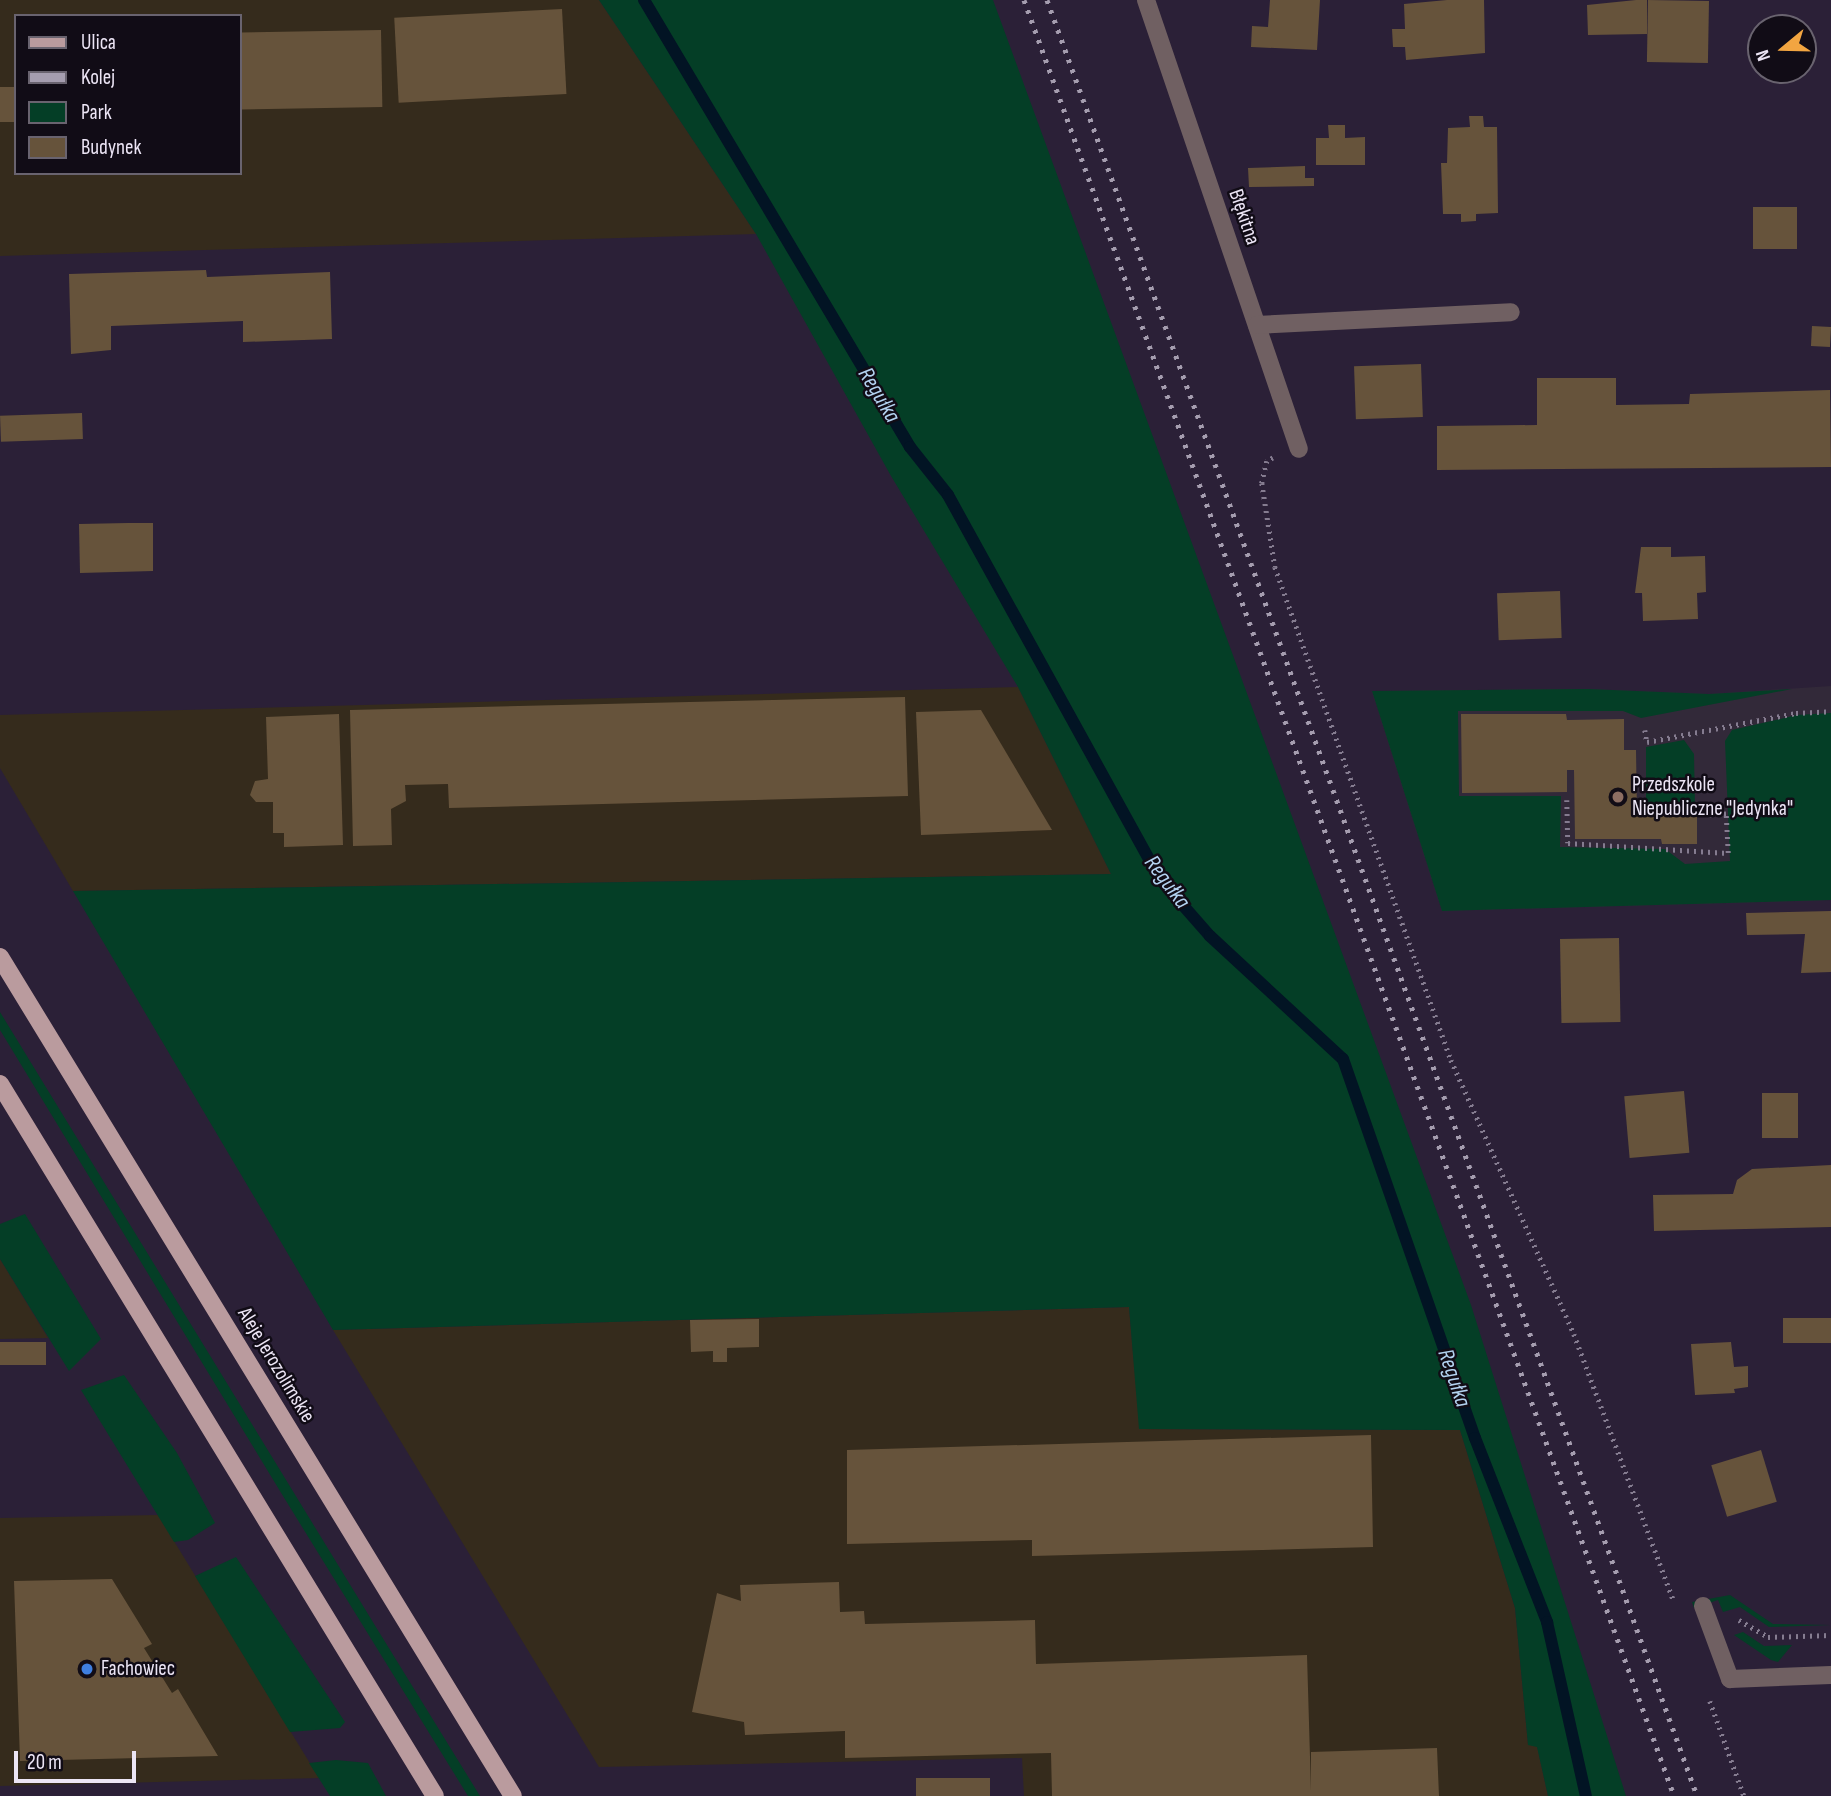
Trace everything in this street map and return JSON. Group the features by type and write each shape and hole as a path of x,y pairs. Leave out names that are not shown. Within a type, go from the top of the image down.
{"main road":[{"name":"Aleje Jerozolimskie","path":"0,957 513,1796"},
{"path":"0,1084 435,1796"}],"street":[{"name":"Błękitna","path":"1146,0 1299,449"},
{"path":"1257,325 1511,312"},
{"path":"1703,1606 1730,1679 1831,1675"}],"path":[{"path":"1299,449 1266,461 1262,483 1275,567 1451,1060 1574,1334 1678,1611"},
{"path":"1645,730 1647,742 1797,713 1831,710"},
{"path":"1567,800 1568,843 1728,853 1726,814 1708,815"},
{"path":"1712,1629 1737,1620 1768,1637 1831,1635"}],"shaded area":[{"path":"0,0 599,0 756,234 0,256"},
{"name":"Przedszkole Niepubliczne \"Jedynka\"","path":"1831,686 1831,900 1442,911 1372,691 1588,689 1709,694"},
{"path":"1018,687 1111,874 73,891 0,768 0,715"},
{"path":"0,1259 48,1338 0,1339"},
{"path":"1129,1307 1140,1429 1460,1430 1515,1608 1528,1744 1537,1746 1548,1796 1024,1796 1022,1758 599,1767 333,1330"},
{"path":"158,1515 319,1778 0,1786 0,1518"}],"green space":[{"path":"599,0 993,0 1471,1305 1626,1796 1548,1796 1537,1747 1528,1745 1515,1608 1460,1430 1139,1429 1129,1307 333,1330 73,891 1111,874 1018,687 891,476 756,234"},
{"name":"Przedszkole Niepubliczne \"Jedynka\"","path":"1588,689 1709,694 1792,689 1641,718 1623,711 1458,711 1459,796 1561,796 1560,847 1665,849 1685,864 1730,861 1725,741 1732,730 1797,715 1831,713 1831,900 1442,911 1372,691"},
{"path":"1684,740 1694,754 1695,807 1646,808 1646,747"},
{"path":"0,1012 480,1796 468,1796 283,1496 0,1030"},
{"path":"25,1214 101,1339 69,1371 0,1259 0,1224"},
{"path":"124,1375 177,1453 215,1523 188,1540 174,1542 81,1390"},
{"path":"236,1557 345,1722 340,1728 290,1732 195,1576"},
{"path":"1730,1595 1773,1624 1831,1625 1769,1627 1740,1607 1723,1612 1718,1600 1694,1608 1692,1602"},
{"path":"1743,1632 1764,1646 1792,1645 1778,1662 1734,1635"},
{"path":"336,1760 368,1763 386,1796 330,1796 309,1763"}],"building":[{"path":"1270,0 1320,0 1317,50 1251,47 1252,26 1268,27"},
{"path":"1484,0 1485,53 1406,60 1405,47 1393,47 1392,29 1405,29 1404,4"},
{"path":"1647,0 1647,34 1588,35 1587,5"},
{"path":"1648,0 1709,1 1708,63 1647,62"},
{"path":"562,9 566,94 399,103 394,18"},
{"path":"381,30 382,107 242,109 242,32"},
{"path":"0,87 14,87 14,122 0,122"},
{"path":"1469,116 1483,116 1484,127 1497,127 1498,213 1476,214 1476,221 1461,222 1461,214 1443,214 1441,163 1447,163 1448,128 1470,127"},
{"path":"1328,125 1345,125 1345,138 1365,137 1365,165 1316,165 1316,138 1329,138"},
{"path":"1305,166 1305,178 1314,178 1314,186 1249,187 1248,168"},
{"path":"1753,207 1797,207 1797,249 1753,249"},
{"path":"206,270 207,277 330,272 332,339 243,342 243,321 111,326 111,350 71,354 69,274"},
{"path":"1812,326 1831,327 1830,347 1811,346"},
{"path":"1421,364 1423,417 1356,419 1354,366"},
{"path":"1537,378 1616,378 1616,405 1689,404 1690,394 1830,390 1831,467 1437,470 1437,426 1537,425"},
{"path":"82,413 83,439 1,442 0,416"},
{"path":"153,523 153,571 80,573 79,524"},
{"path":"1641,547 1671,547 1671,557 1705,556 1706,592 1697,593 1698,619 1643,621 1642,593 1635,593"},
{"path":"1560,591 1562,638 1499,640 1497,593"},
{"path":"905,697 908,796 449,808 448,784 405,785 406,801 391,809 392,845 353,846 350,710"},
{"path":"981,710 1052,830 921,835 916,712"},
{"path":"339,714 343,845 284,847 284,833 273,833 273,802 256,802 250,795 255,781 268,779 266,717"},
{"path":"1461,714 1566,714 1567,720 1624,719 1624,750 1636,750 1637,815 1661,815 1661,809 1697,809 1697,844 1662,844 1661,839 1575,839 1574,770 1567,770 1567,792 1462,793"},
{"path":"1831,911 1831,972 1801,973 1805,934 1747,935 1746,913"},
{"path":"1619,938 1620,1022 1561,1023 1560,939"},
{"path":"1684,1091 1689,1153 1630,1158 1624,1096"},
{"path":"1762,1093 1798,1093 1798,1138 1762,1138"},
{"path":"1831,1165 1831,1227 1654,1231 1653,1195 1733,1194 1737,1180 1752,1169"},
{"path":"1783,1318 1831,1318 1831,1343 1783,1343"},
{"path":"759,1319 759,1347 727,1348 727,1362 713,1362 713,1351 691,1352 690,1320"},
{"path":"0,1342 46,1342 46,1365 0,1365"},
{"path":"1731,1342 1734,1367 1748,1366 1748,1387 1734,1389 1735,1393 1695,1395 1691,1344"},
{"path":"1371,1435 1373,1547 1032,1556 1032,1540 847,1544 847,1450"},
{"path":"1761,1450 1777,1502 1727,1517 1711,1465"},
{"name":"Fachowiec","path":"112,1579 152,1644 144,1648 172,1693 178,1689 218,1756 20,1761 14,1581"},
{"path":"839,1582 840,1612 864,1611 865,1624 1035,1620 1036,1664 1307,1655 1311,1791 1311,1752 1437,1748 1439,1796 1052,1796 1051,1753 845,1758 845,1731 745,1735 744,1722 692,1712 717,1593 741,1601 740,1585"},
{"path":"916,1778 990,1778 990,1796 916,1796"}],"waterway":[{"name":"Regułka","path":"644,0 910,447 948,495 1159,878 1210,936 1343,1059 1475,1438 1547,1622 1586,1796"}],"railway":[{"path":"1024,0 1674,1796"},
{"path":"1047,0 1697,1796"}],"place":[{"name":"Przedszkole Niepubliczne \"Jedynka\"","path":"1618,797"},
{"name":"Fachowiec","path":"87,1669"}]}
